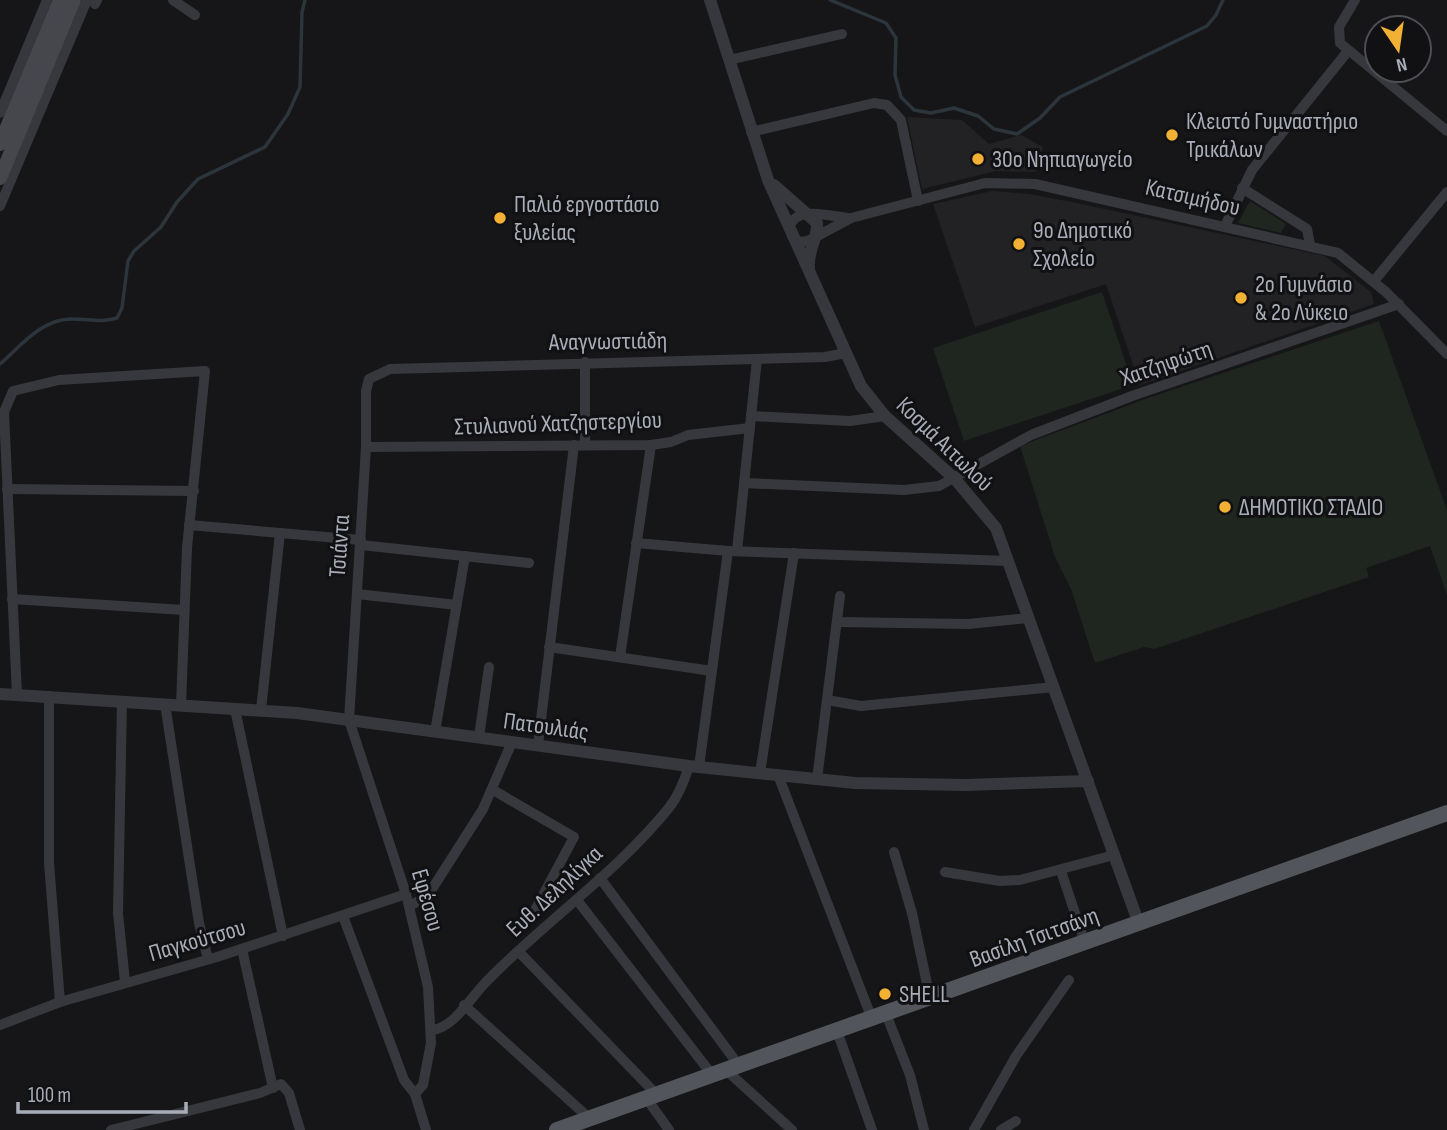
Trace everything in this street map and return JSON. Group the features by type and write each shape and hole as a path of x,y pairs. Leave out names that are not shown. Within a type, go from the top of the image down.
{"main road":[{"path":"0,144 60,0"},
{"path":"0,178 74,0"},
{"name":"Βασίλη Τσιτσάνη","path":"557,1130 594,1122 652,1097 1447,813"}],"street":[{"path":"0,113 47,0"},
{"path":"173,0 195,15"},
{"name":"Κοσμά Αιτωλού","path":"710,0 768,180 861,386 884,416 955,479 992,522 1139,924"},
{"path":"1355,0 1347,10 1337,34 1340,43 1447,131"},
{"path":"0,205 93,1"},
{"path":"729,60 842,34"},
{"path":"1225,226 1242,188 1276,139 1349,51"},
{"path":"751,132 874,103 884,104 893,108 901,120 918,201"},
{"path":"768,180 817,223 808,258 810,275"},
{"name":"Κατσιμήδου","path":"851,218 985,183 1020,182 1286,239 1348,258 1399,304 1447,354"},
{"path":"1242,188 1310,232 1310,245"},
{"path":"1374,281 1447,192"},
{"path":"808,214 851,218 803,242 790,232 795,216 808,214"},
{"path":"1286,239 1294,221"},
{"name":"Χατζηφώτη","path":"744,483 904,490 927,488 955,479 1031,435 1132,396 1399,304"},
{"name":"Αναγνωστιάδη","path":"373,376 390,369 825,357 846,353"},
{"name":"Ευθ. Δεληλίγκα","path":"432,1030 445,1027 519,952 600,878 669,808 694,767 744,483 758,359"},
{"path":"538,745 549,647 579,445 585,362"},
{"path":"17,695 3,447 6,406 13,391 29,385 205,371 189,525 181,705"},
{"name":"Τσιάντα","path":"349,720 366,447 366,391 373,376"},
{"path":"751,416 850,421 884,416"},
{"name":"Στυλιανού Χατζηστεργίου","path":"366,447 651,444 671,442 688,435 750,428"},
{"path":"620,657 651,444"},
{"path":"7,489 194,491"},
{"path":"189,525 361,542 529,563"},
{"path":"261,710 280,533"},
{"path":"636,543 732,551 1008,561"},
{"path":"760,773 793,553"},
{"path":"435,732 465,556"},
{"path":"357,594 457,605"},
{"path":"817,779 840,596"},
{"path":"12,599 184,610"},
{"path":"837,622 968,624 1029,618"},
{"path":"549,647 712,671"},
{"path":"479,737 489,667"},
{"path":"827,701 861,706 1054,687"},
{"name":"Πατουλιάς","path":"0,694 261,710 694,767 817,779 922,785 1088,781"},
{"path":"48,696 49,863 60,1002"},
{"path":"122,701 118,913 125,982"},
{"path":"165,704 199,923 208,959"},
{"path":"235,709 283,936"},
{"name":"Εφέσου","path":"349,720 406,894 428,988 432,1030 425,1078 415,1094"},
{"path":"409,906 427,897 493,790 512,742"},
{"path":"778,775 879,1016 910,1075 924,1130"},
{"path":"493,790 574,838 535,910"},
{"path":"894,852 912,913 930,998"},
{"path":"945,872 1000,881 1020,880 1114,855"},
{"path":"1061,871 1085,943"},
{"path":"600,878 727,1071"},
{"name":"Παγκούτσου","path":"0,1025 60,1002 242,949 406,894"},
{"path":"577,900 727,1071 792,1130"},
{"path":"343,916 404,1080 415,1094 426,1130"},
{"path":"242,949 277,1086"},
{"path":"519,952 652,1097 669,1130"},
{"path":"974,1130 1016,1056 1069,980"},
{"path":"464,1005 594,1122"},
{"path":"837,1031 872,1130"},
{"path":"111,1130 277,1086 289,1093 300,1130"},
{"path":"1001,1130 1016,1121"}],"shaded area":[{"name":"30ο Νηπιαγωγείο","path":"907,117 962,120 989,144 1021,135 1043,147 1036,172 996,171 922,189"},
{"name":"2ο Γυμνάσιο & 2ο Λύκειο","path":"992,191 1029,194 1077,203 1325,256 1371,292 1374,304 1140,385 1106,284 975,327 933,204"},
{"path":"1250,201 1286,224 1281,233 1238,223"},
{"path":"1102,292 1133,385 964,441 933,348"},
{"path":"1379,321 1447,510 1447,595 1430,546 1366,568 1369,577 1154,649 1144,647 1095,663 1071,589 1055,557 1020,446 1148,398"}],"waterway":[{"path":"0,364 33,334 51,323 73,319 100,321 117,318 122,308 128,261 134,251 161,227 177,202 198,179 265,147 288,114 300,87 302,12 305,0"},
{"path":"830,0 886,23 896,38 895,75 901,97 914,110 931,113 954,108 978,116 994,129 1017,134 1040,118 1060,97 1207,26 1223,0"}],"place":[{"name":"Κλειστό Γυμναστήριο Τρικάλων","path":"1172,135"},
{"name":"30ο Νηπιαγωγείο","path":"978,159"},
{"name":"Παλιό εργοστάσιο ξυλείας","path":"500,218"},
{"name":"9ο Δημοτικό Σχολείο","path":"1019,244"},
{"name":"2ο Γυμνάσιο & 2ο Λύκειο","path":"1241,298"},
{"name":"ΔΗΜΟΤΙΚΟ ΣΤΑΔΙΟ","path":"1225,507"},
{"name":"SHELL","path":"885,994"}]}
